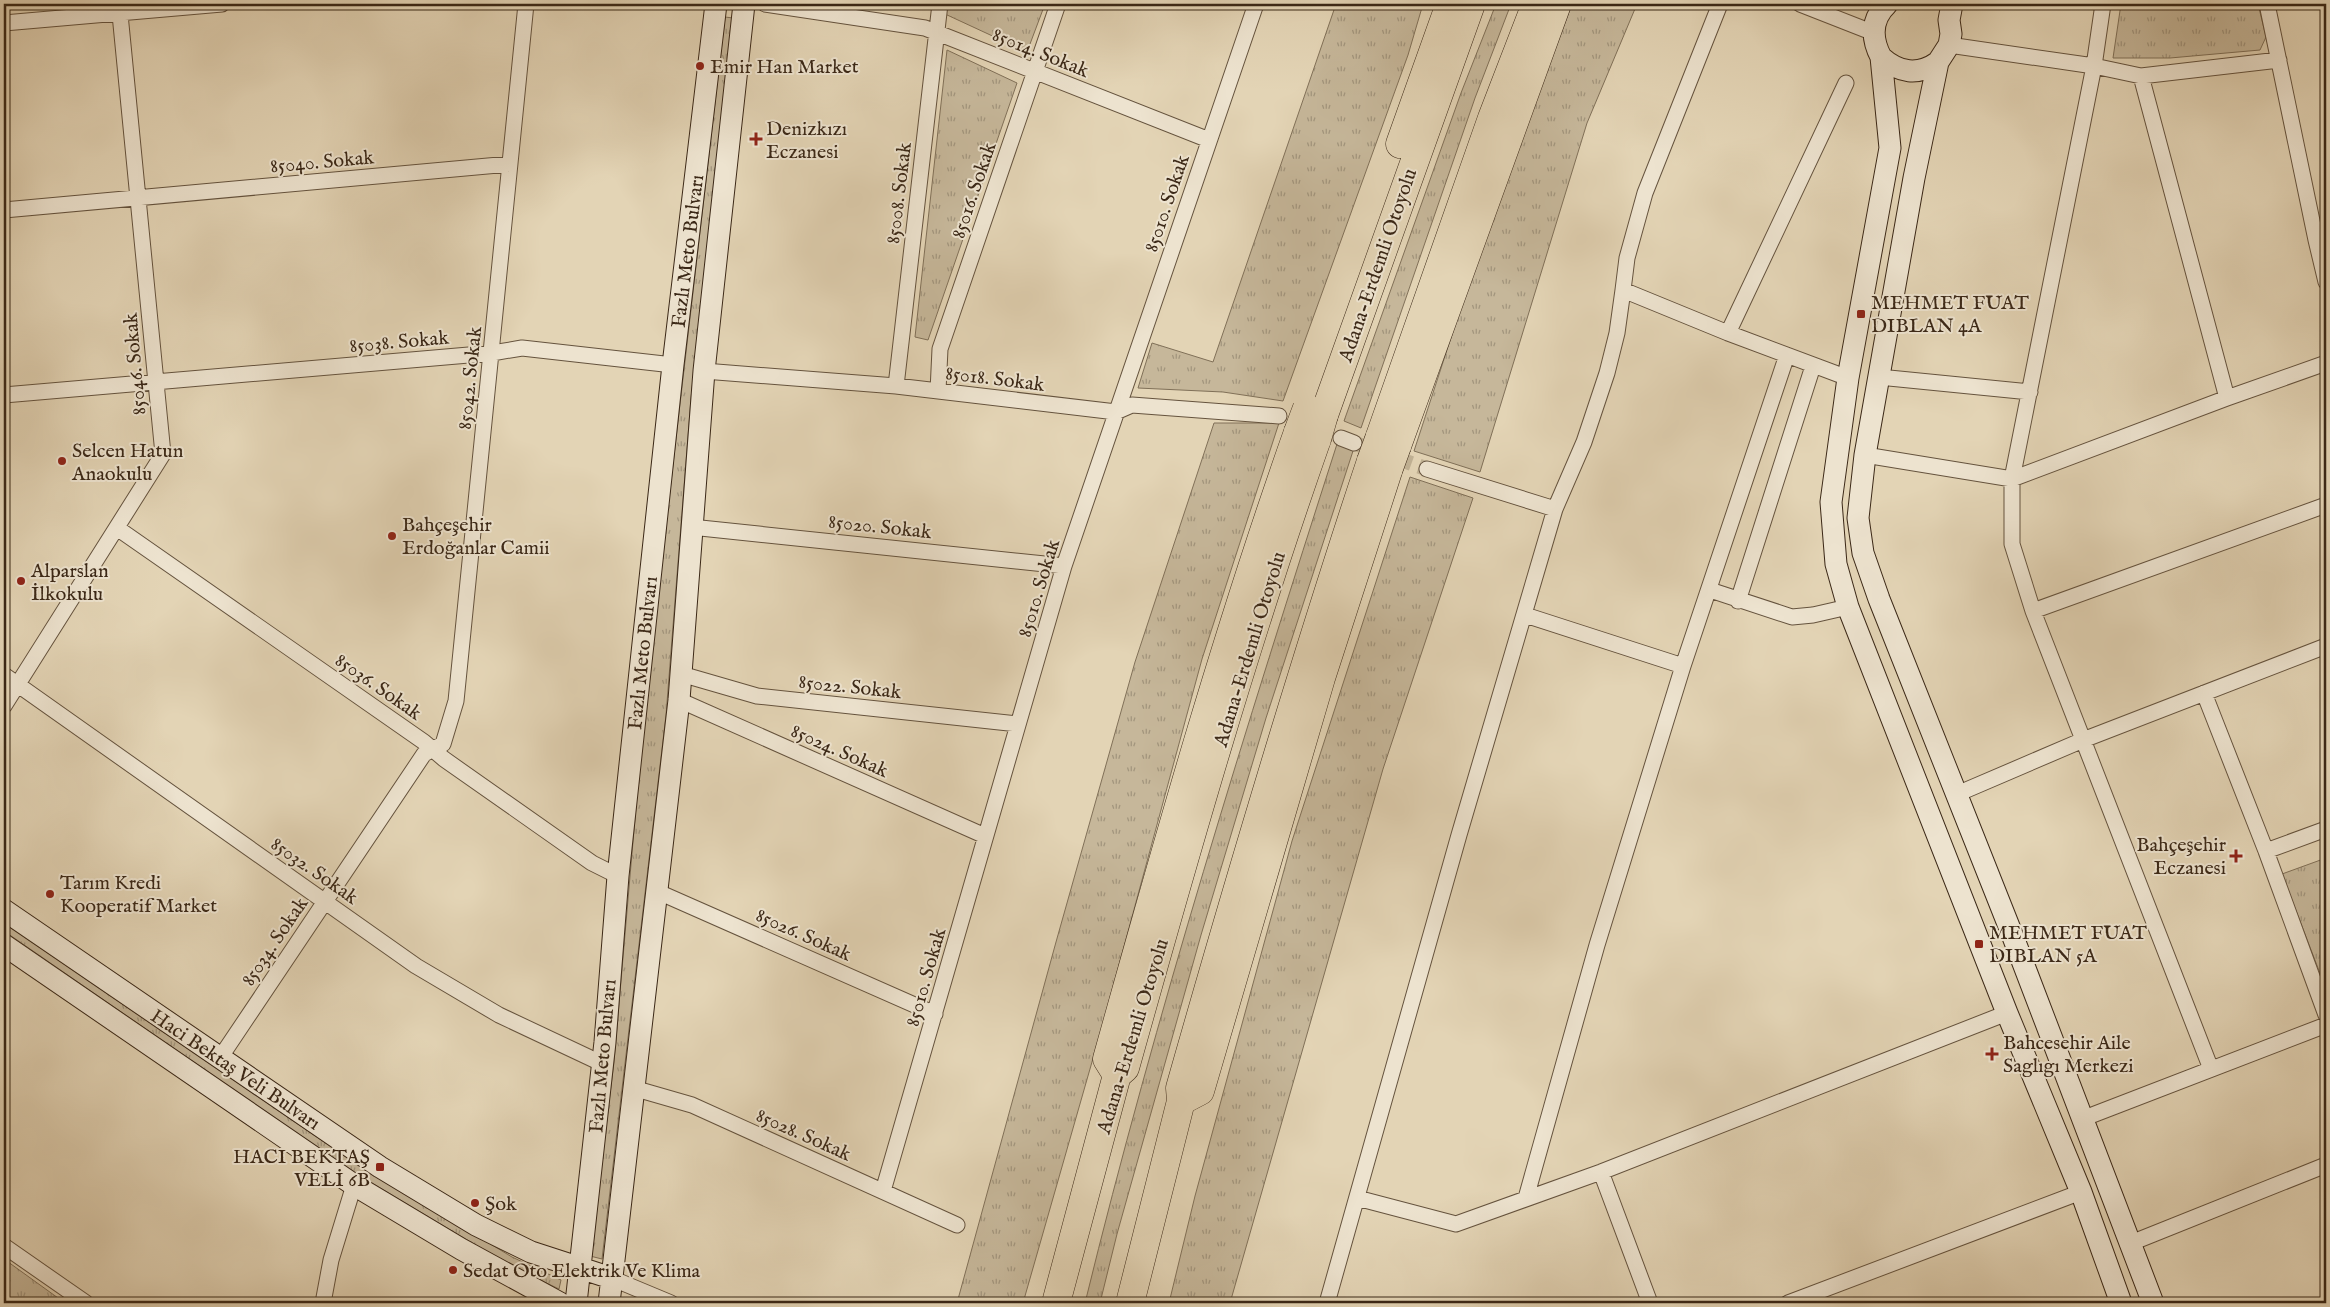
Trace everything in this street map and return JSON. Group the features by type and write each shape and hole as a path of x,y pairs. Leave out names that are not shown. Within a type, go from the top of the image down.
{"highway":[{"path":"1130,1303 1180,1101 1200,1091 1321,678 1341,437 1450,4"},
{"name":"Adana-Erdemli Otoyolu","path":"1341,437 1471,4"},
{"name":"Adana-Erdemli Otoyolu","path":"1056,1303 1117,1075 1125,1068 1192,831 1294,505 1341,437 1492,118 1536,4"},
{"path":"1341,437 1557,4"}],"main road":[{"name":"Fazlı Meto Bulvarı","path":"576,1303 603,1064 618,876 716,4"},
{"name":"Fazlı Meto Bulvarı","path":"609,1303 679,700 704,372 744,4"},
{"path":"1887,4 1879,12 1874,33 1876,47 1881,57 1890,148 1848,378 1831,502 1836,564 1848,606 2007,1013 2081,1192 2121,1303"},
{"path":"1947,9 1951,34 1944,54 1914,178 1865,455 1858,518 1863,553 1879,599 1957,794 2154,1303"},
{"path":"1881,57 1890,65 1910,72 1921,71 1944,54"},
{"name":"Haci Bektaş Veli Bulvarı","path":"4,910 380,1168 476,1225 532,1252 611,1278"},
{"name":"Haci Bektaş Veli Bulvarı","path":"4,945 354,1185 461,1249 560,1303"}],"street":[{"path":"4,23 119,8 222,4"},
{"name":"85042. Sokak","path":"433,749 443,744 456,701 526,4"},
{"name":"85014. Sokak","path":"765,4 924,28 1209,140"},
{"name":"85008. Sokak","path":"896,386 940,4"},
{"name":"85016. Sokak","path":"938,391 940,349 1058,4"},
{"name":"85010. Sokak","path":"883,1191 1064,566 1256,4"},
{"path":"1327,1303 1456,845 1555,509 1584,442 1607,373 1617,333 1626,258 1644,193 1720,4"},
{"path":"1800,4 1874,33"},
{"path":"2103,4 2094,66 2012,479 2012,544 2033,611 2211,1069"},
{"path":"2267,4 2321,239 2326,282"},
{"name":"85046. Sokak","path":"4,706 163,454 119,8"},
{"path":"1944,54 2094,66 2141,76 2279,60"},
{"path":"2141,76 2227,398"},
{"path":"1728,333 1846,83"},
{"name":"85040. Sokak","path":"4,210 510,164"},
{"path":"1623,290 1728,333 1848,378"},
{"name":"85038. Sokak","path":"4,395 492,353 522,348 674,365"},
{"path":"1526,1198 1597,945 1683,666 1710,590 1787,355"},
{"path":"1865,455 2012,479 2326,363"},
{"path":"1738,601 1813,366"},
{"name":"85018. Sokak","path":"704,372 896,386 1116,412 1132,405 1341,437"},
{"path":"1879,377 2030,392"},
{"path":"1427,469 1555,509"},
{"path":"2033,611 2326,505"},
{"name":"85020. Sokak","path":"691,527 1064,566"},
{"name":"85036. Sokak","path":"117,528 433,749 444,759 592,863 618,876"},
{"path":"1710,590 1792,618 1813,616 1848,606"},
{"path":"1525,614 1683,666"},
{"path":"1957,794 2083,740 2326,646"},
{"name":"85022. Sokak","path":"681,674 757,696 1018,724"},
{"name":"85032. Sokak","path":"4,675 416,966 499,1015 603,1064"},
{"path":"2204,693 2266,851 2326,1015"},
{"name":"85024. Sokak","path":"679,700 985,836"},
{"name":"85034. Sokak","path":"220,1058 424,754 433,749"},
{"path":"2266,851 2326,829"},
{"name":"85026. Sokak","path":"656,891 935,1014"},
{"path":"1357,1198 1456,1224 1601,1172 2007,1013"},
{"path":"2082,1119 2326,1025"},
{"name":"85028. Sokak","path":"633,1088 692,1105 957,1225"},
{"path":"2131,1243 2326,1165"},
{"path":"1601,1172 1650,1303"},
{"path":"323,1303 331,1260 354,1185"},
{"path":"1788,1303 2081,1192"},
{"path":"4,1246 86,1303"},
{"path":"611,1278 671,1303"}],"green space":[{"path":"947,4 1045,4 1027,52 945,14"},
{"path":"1336,4 1423,4 1408,55 1283,401 1223,392 1138,388 1152,343 1213,362"},
{"path":"1496,4 1511,4 1475,98 1361,428 1344,421 1461,93"},
{"path":"1572,4 1637,4 1587,123 1480,472 1414,451 1478,255"},
{"path":"2121,4 2258,4 2266,37 2260,50 2170,58 2113,58"},
{"path":"725,17 733,18 691,398 666,715 602,1259 590,1256 614,1062 644,714"},
{"path":"947,50 1017,83 928,340 915,337"},
{"path":"1214,423 1279,423 1202,659 1104,1020 1023,1303 957,1303 1135,662"},
{"path":"1337,444 1353,451 1266,718 1201,935 1117,1234 1100,1303 1085,1303 1112,1194 1172,979 1269,657"},
{"path":"1410,477 1473,498 1383,769 1230,1303 1169,1303 1195,1196 1292,841"},
{"path":"2326,858 2326,989 2282,874"},
{"path":"4,923 352,1161 512,1257 561,1280 559,1289 509,1265 347,1168 4,931"},
{"path":"4,1259 65,1303 4,1303"}],"tunnel":[{"path":"1354,443 1427,469"}],"place":[{"name":"Emir Han Market","path":"700,66"},
{"name":"Denizkızı Eczanesi","path":"756,139"},
{"name":"MEHMET FUAT DIBLAN 4A","path":"1861,314"},
{"name":"Selcen Hatun Anaokulu","path":"62,461"},
{"name":"Bahçeşehir Erdoğanlar Camii","path":"392,536"},
{"name":"Alparslan İlkokulu","path":"21,581"},
{"name":"Bahçeşehir Eczanesi","path":"2236,856"},
{"name":"Tarım Kredi Kooperatif Market","path":"50,894"},
{"name":"MEHMET FUAT DIBLAN 5A","path":"1979,944"},
{"name":"Bahcesehir Aile Saglıgı Merkezi","path":"1992,1054"},
{"name":"HACI BEKTAŞ VELİ 6B","path":"380,1167"},
{"name":"Şok","path":"475,1203"},
{"name":"Sedat Oto Elektrik Ve Klima","path":"453,1270"}]}
